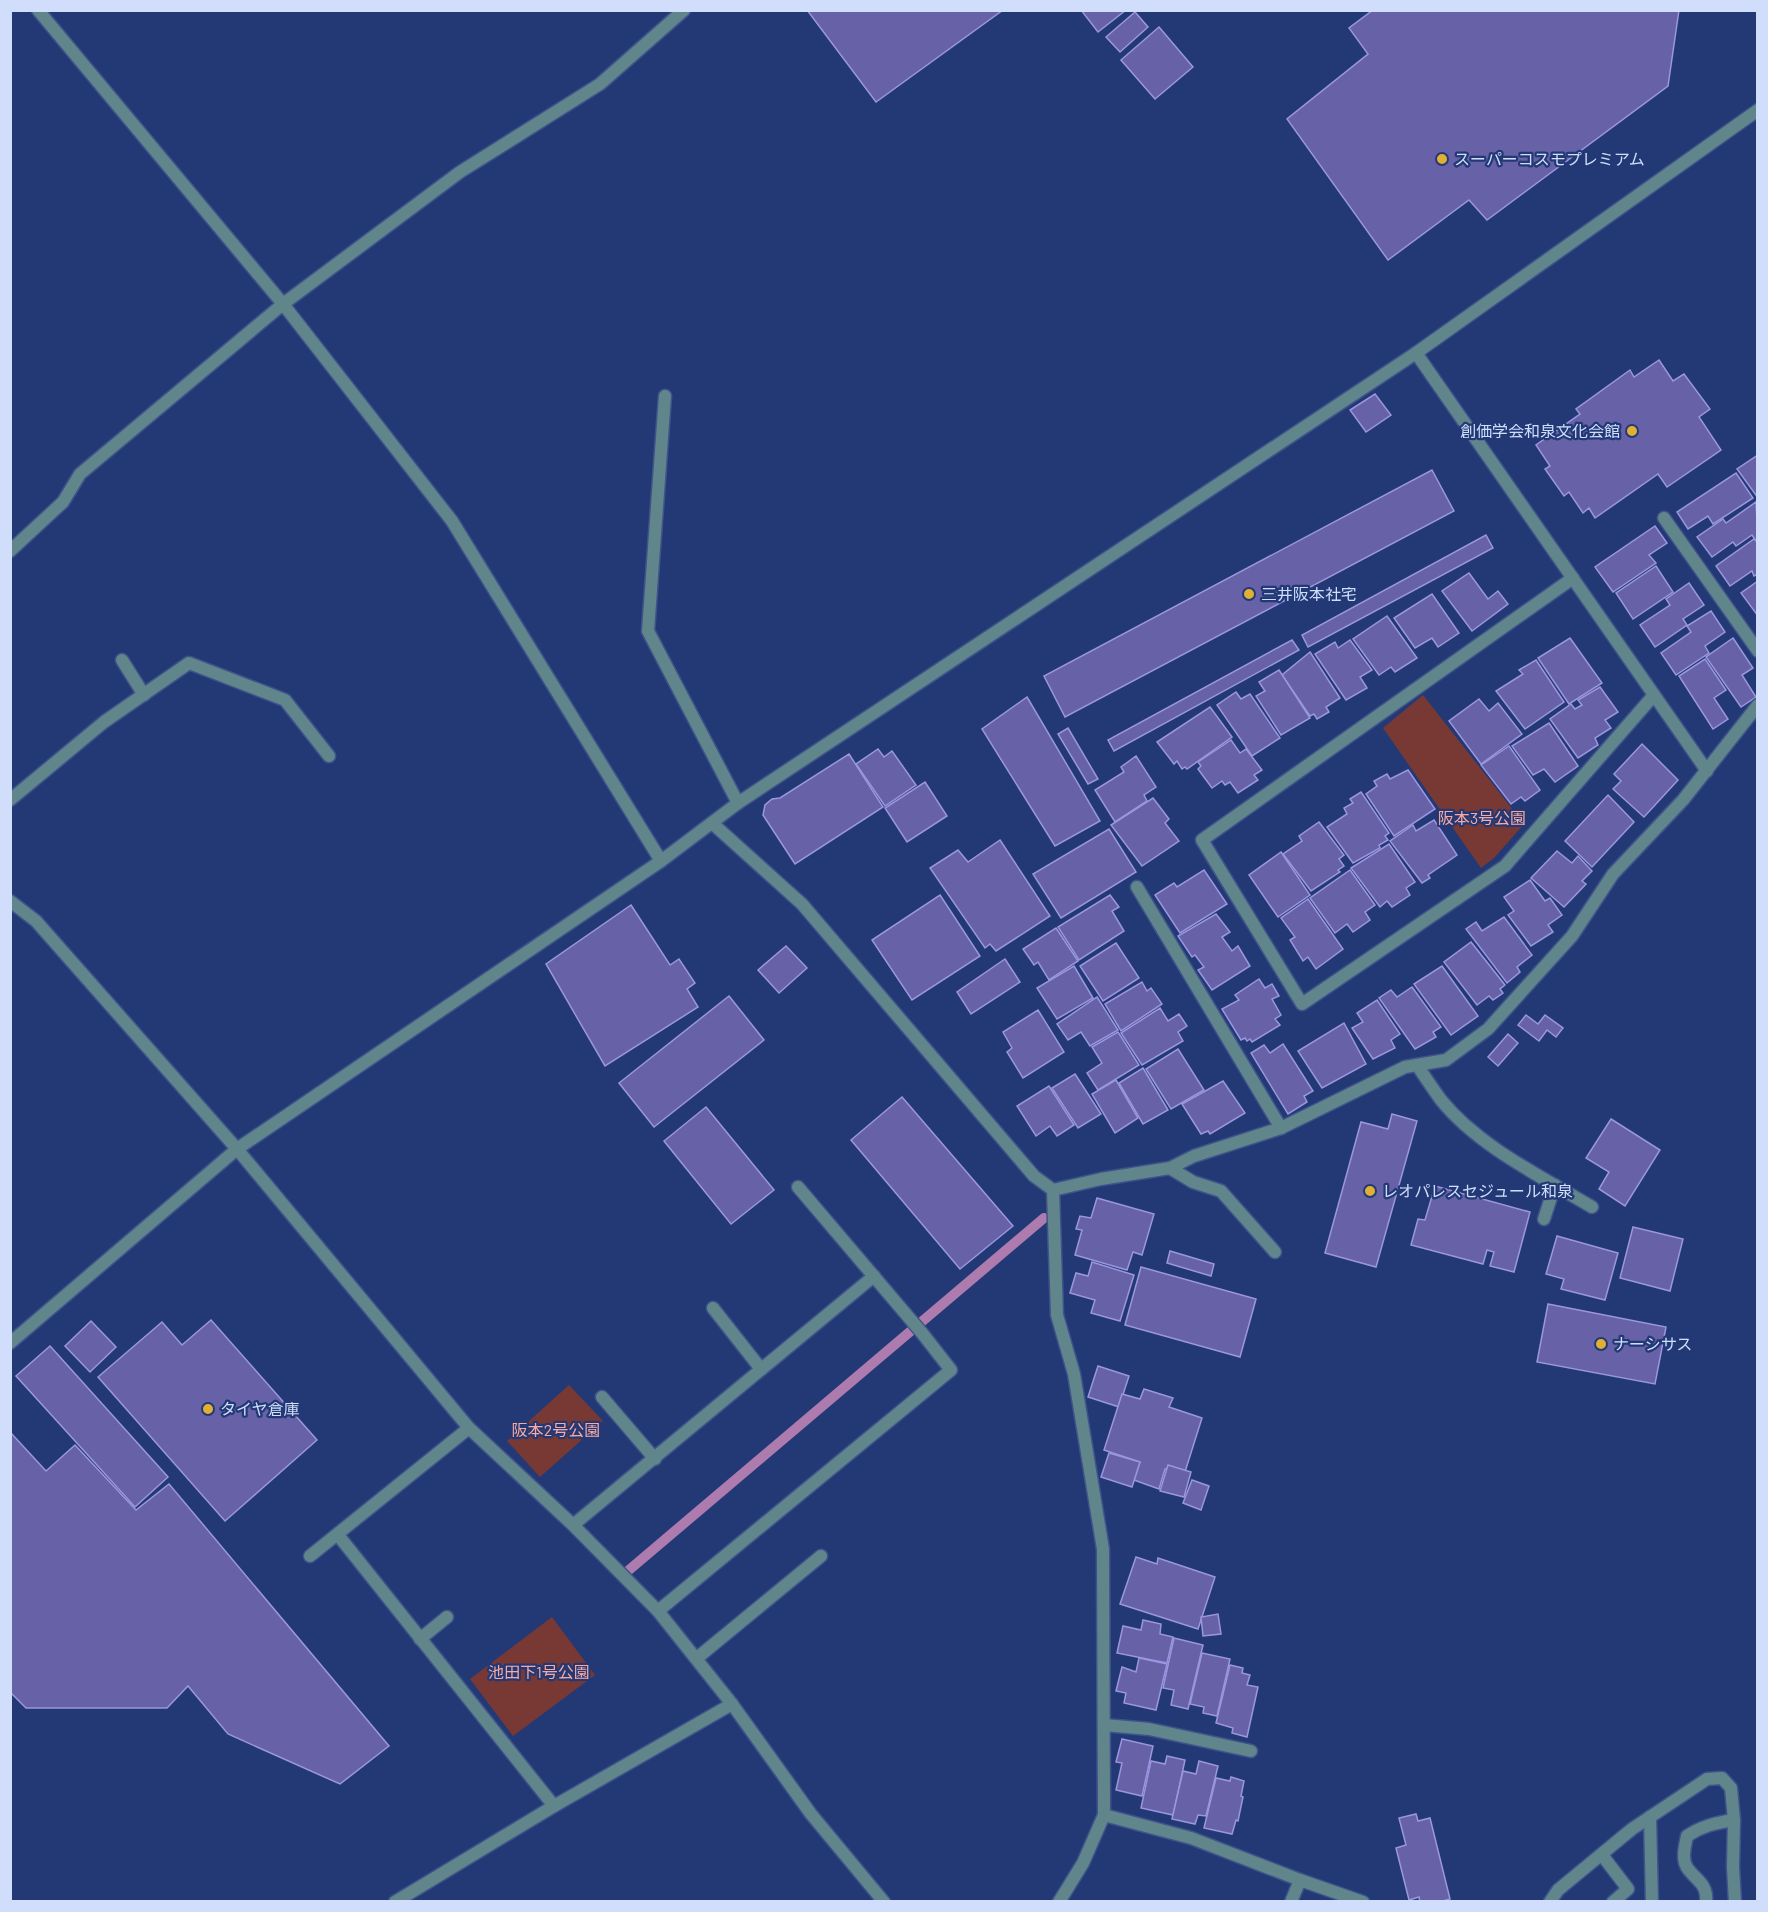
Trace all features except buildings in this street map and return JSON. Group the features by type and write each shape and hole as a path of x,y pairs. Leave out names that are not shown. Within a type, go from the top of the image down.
{"street":[{"path":"38,10 283,304 452,521 661,861"},
{"path":"10,551 63,502 80,474 283,304 460,171 600,84 684,10"},
{"path":"10,1343 237,1149 661,861 738,803 1416,353 1758,110"},
{"path":"1416,353 1707,771"},
{"path":"665,396 648,631 738,803"},
{"path":"1664,518 1758,651"},
{"path":"1573,578 1202,840 1302,1004 1505,866 1654,695"},
{"path":"122,660 144,695"},
{"path":"10,800 104,722 189,663 285,700 329,756"},
{"path":"712,823 802,904 1034,1176 1053,1190 1101,1179 1170,1168 1194,1156 1281,1128 1405,1067 1446,1060 1488,1029 1572,936 1613,874 1683,800 1758,705"},
{"path":"1137,887 1281,1128"},
{"path":"10,901 36,921 237,1149 469,1428 573,1526 658,1611 732,1704 811,1814 884,1902"},
{"path":"1418,1065 1442,1101 1478,1136 1592,1208"},
{"path":"1170,1168 1193,1182 1221,1191 1275,1252"},
{"path":"1544,1219 1555,1185"},
{"path":"658,1611 951,1370 798,1187"},
{"path":"1053,1190 1057,1315 1074,1374 1103,1550 1104,1815 1083,1863 1059,1902"},
{"path":"573,1526 874,1276"},
{"path":"713,1308 761,1369"},
{"path":"602,1397 655,1459"},
{"path":"310,1556 469,1428"},
{"path":"338,1535 554,1806"},
{"path":"697,1658 821,1556"},
{"path":"420,1639 447,1617"},
{"path":"395,1902 554,1806 732,1704"},
{"path":"1104,1725 1149,1729 1251,1751"},
{"path":"1550,1902 1558,1890 1632,1829 1707,1779 1722,1778 1731,1788 1734,1820 1735,1902"},
{"path":"1104,1815 1191,1838 1363,1902"},
{"path":"1650,1817 1652,1902"},
{"path":"1706,1902 1707,1896 1700,1880 1686,1868 1683,1852 1687,1836 1712,1823 1734,1820"},
{"path":"1602,1855 1628,1889 1613,1902"},
{"path":"1291,1902 1300,1880"}],"green space":[{"name":"阪本3号公園","path":"1423,695 1524,824 1494,858 1481,868 1383,728"},
{"name":"阪本2号公園","path":"569,1385 603,1421 540,1477 507,1441"},
{"name":"池田下1号公園","path":"552,1617 595,1675 513,1736 470,1679"}],"waterway":[{"path":"629,1570 1044,1218"}],"place":[{"name":"スーパーコスモプレミアム","path":"1442,159"},
{"name":"創価学会和泉文化会館","path":"1632,431"},
{"name":"三井阪本社宅","path":"1249,594"},
{"name":"レオパレスセジュール和泉","path":"1370,1191"},
{"name":"ナーシサス","path":"1601,1344"},
{"name":"タイヤ倉庫","path":"208,1409"}]}
